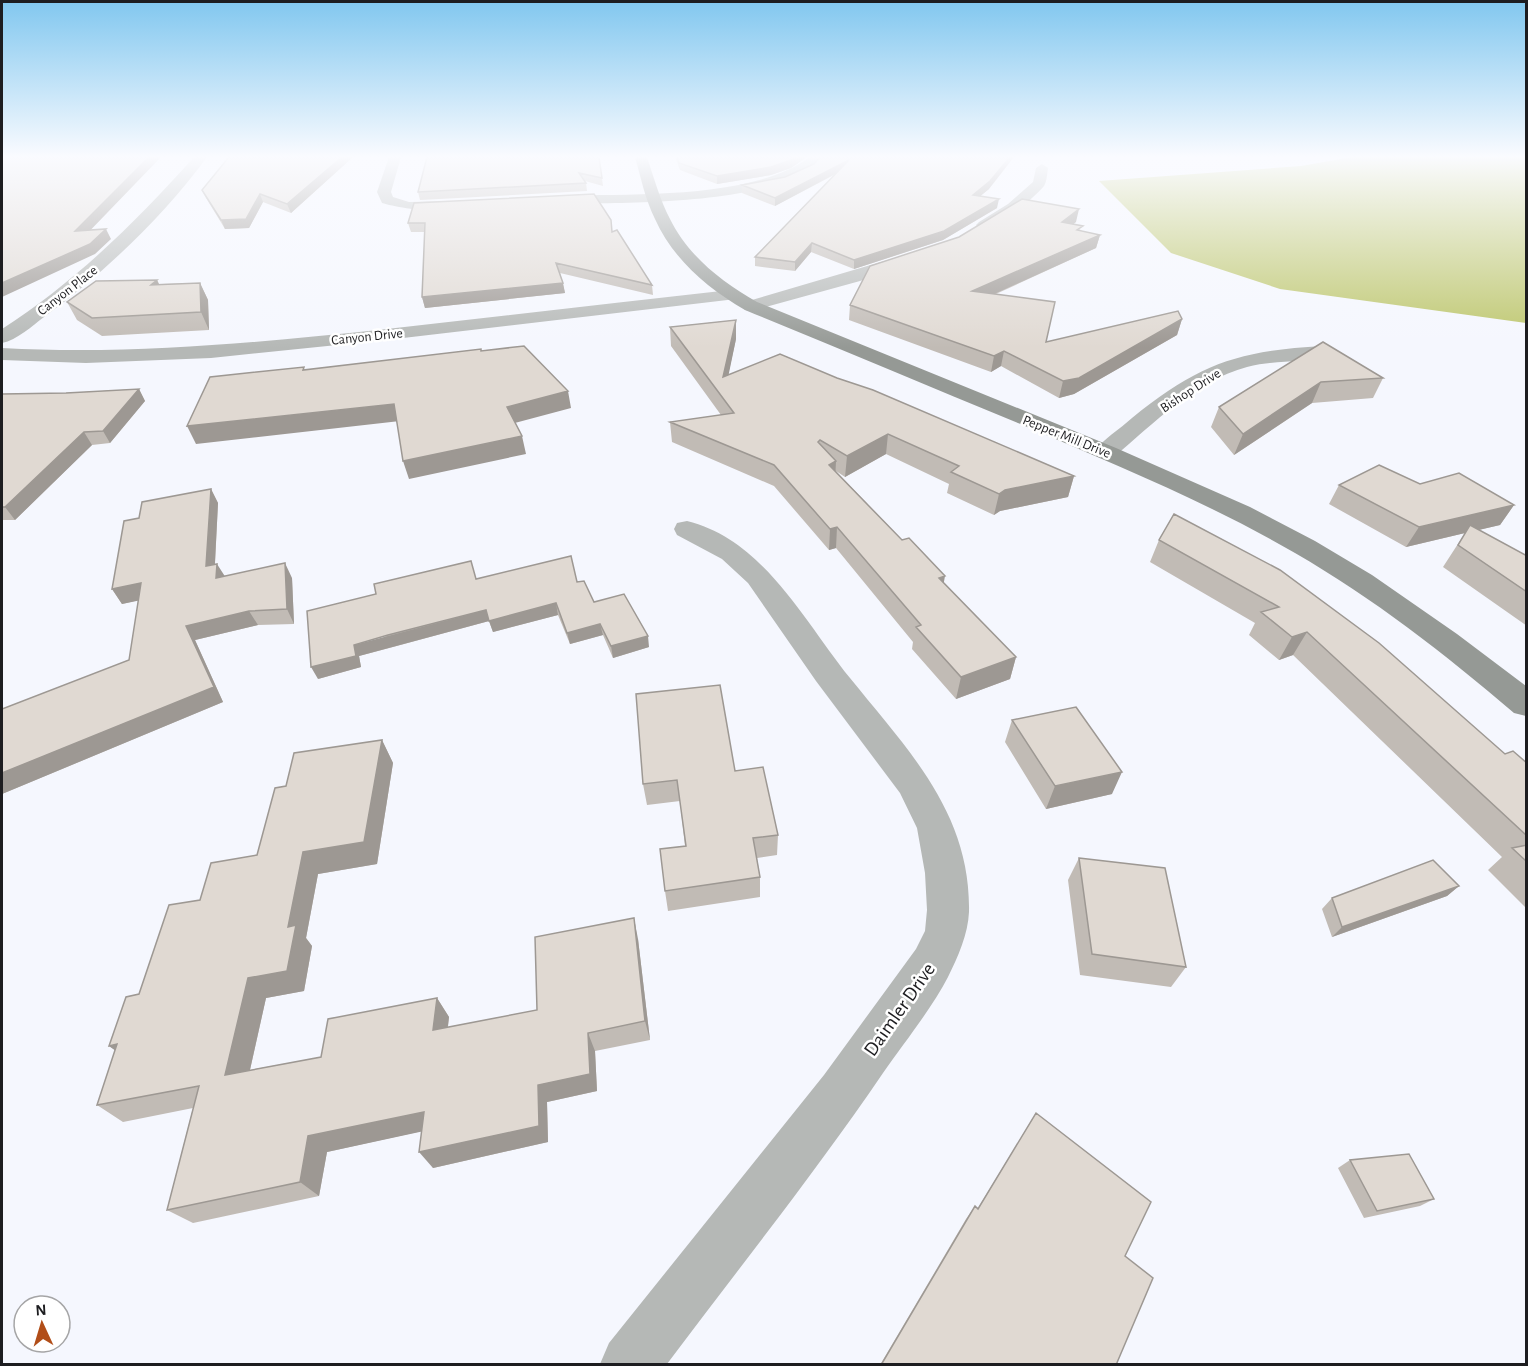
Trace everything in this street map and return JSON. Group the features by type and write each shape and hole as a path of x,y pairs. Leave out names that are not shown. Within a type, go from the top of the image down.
{"street":[{"name":"Canyon Place","path":"2,337 40,313 116,251 143,221"},
{"name":"Pepper Mill Drive","path":"662,221 682,250 730,295 751,306 1106,452 1190,489 1313,552 1402,610 1527,704"},
{"path":"968,234 990,221"},
{"path":"751,306 854,277 929,252"},
{"name":"Canyon Drive","path":"2,354 82,357 200,353 382,335 730,295"},
{"name":"Bishop Drive","path":"1106,452 1176,396 1225,368 1268,357 1322,352"},
{"name":"Daimler Drive","path":"630,1365 841,1092 932,964 946,931 948,910 945,873 936,828 914,784 821,664 758,577 732,553 687,529"}],"green space":[{"path":"1139,221 1526,221 1526,323 1280,289 1171,253"}],"building":[{"path":"2,221 85,221 75,231 106,229 90,244 2,283"},
{"path":"409,221 611,221 612,232 617,230 652,285 556,263 563,283 422,297 425,223 408,223"},
{"path":"790,221 962,221 944,231 854,260 812,243 795,262 755,257"},
{"path":"986,221 1064,221 1062,222 1083,226 1077,230 1100,235 972,291 1055,302 1046,342 1178,311 1182,319 1079,378 1063,381 1004,351 994,356 850,305 870,266 959,237"},
{"path":"157,280 151,285 200,283 201,312 92,318 67,302 96,281"},
{"path":"736,320 723,377 780,354 837,378 873,390 1074,476 1005,490 999,494 951,472 959,466 888,434 847,456 820,440 818,442 836,461 829,465 902,540 909,538 945,576 939,578 1016,657 961,677 916,627 921,625 837,527 830,529 774,465 670,422 734,413 670,327"},
{"path":"1323,342 1383,378 1321,382 1243,434 1219,407"},
{"path":"524,346 568,391 507,407 522,436 403,461 394,404 187,426 210,377 304,367 303,370"},
{"path":"139,389 103,431 84,432 5,507 2,507 2,394"},
{"path":"1379,465 1420,484 1459,473 1514,505 1419,527 1339,485"},
{"path":"211,489 206,566 217,564 216,578 285,563 287,609 249,611 186,626 214,687 2,773 2,709 129,660 141,583 112,589 124,521 139,518 142,502"},
{"path":"1174,514 1280,570 1379,643 1505,754 1513,751 1527,763 1527,836 1307,632 1292,637 1261,612 1279,607 1159,540"},
{"path":"1470,525 1527,556 1527,592 1458,545"},
{"path":"571,556 577,582 584,581 594,602 624,594 648,636 611,646 600,624 567,633 556,603 489,621 486,610 388,635 354,645 356,656 311,667 307,611 376,594 374,584 471,561 476,579"},
{"path":"720,685 735,771 763,767 778,835 753,838 760,877 665,891 660,849 686,846 677,780 643,784 636,694"},
{"path":"1076,707 1122,772 1055,786 1012,720"},
{"path":"382,740 364,842 303,852 288,927 296,925 287,971 248,978 225,1075 321,1057 328,1019 437,998 433,1030 537,1010 535,937 634,918 645,1021 588,1033 590,1074 538,1085 539,1126 419,1152 424,1112 308,1136 300,1182 167,1210 199,1086 97,1105 117,1044 109,1046 126,997 139,994 169,905 200,900 211,863 257,855 275,788 286,786 294,753"},
{"path":"1527,845 1527,862 1512,848"},
{"path":"1079,858 1165,868 1186,967 1092,954"},
{"path":"1433,860 1459,886 1342,927 1332,898"},
{"path":"1036,1113 1151,1202 1125,1256 1153,1278 1116,1365 881,1365 975,1206 978,1209"},
{"path":"1409,1154 1434,1199 1377,1211 1350,1160"}]}
